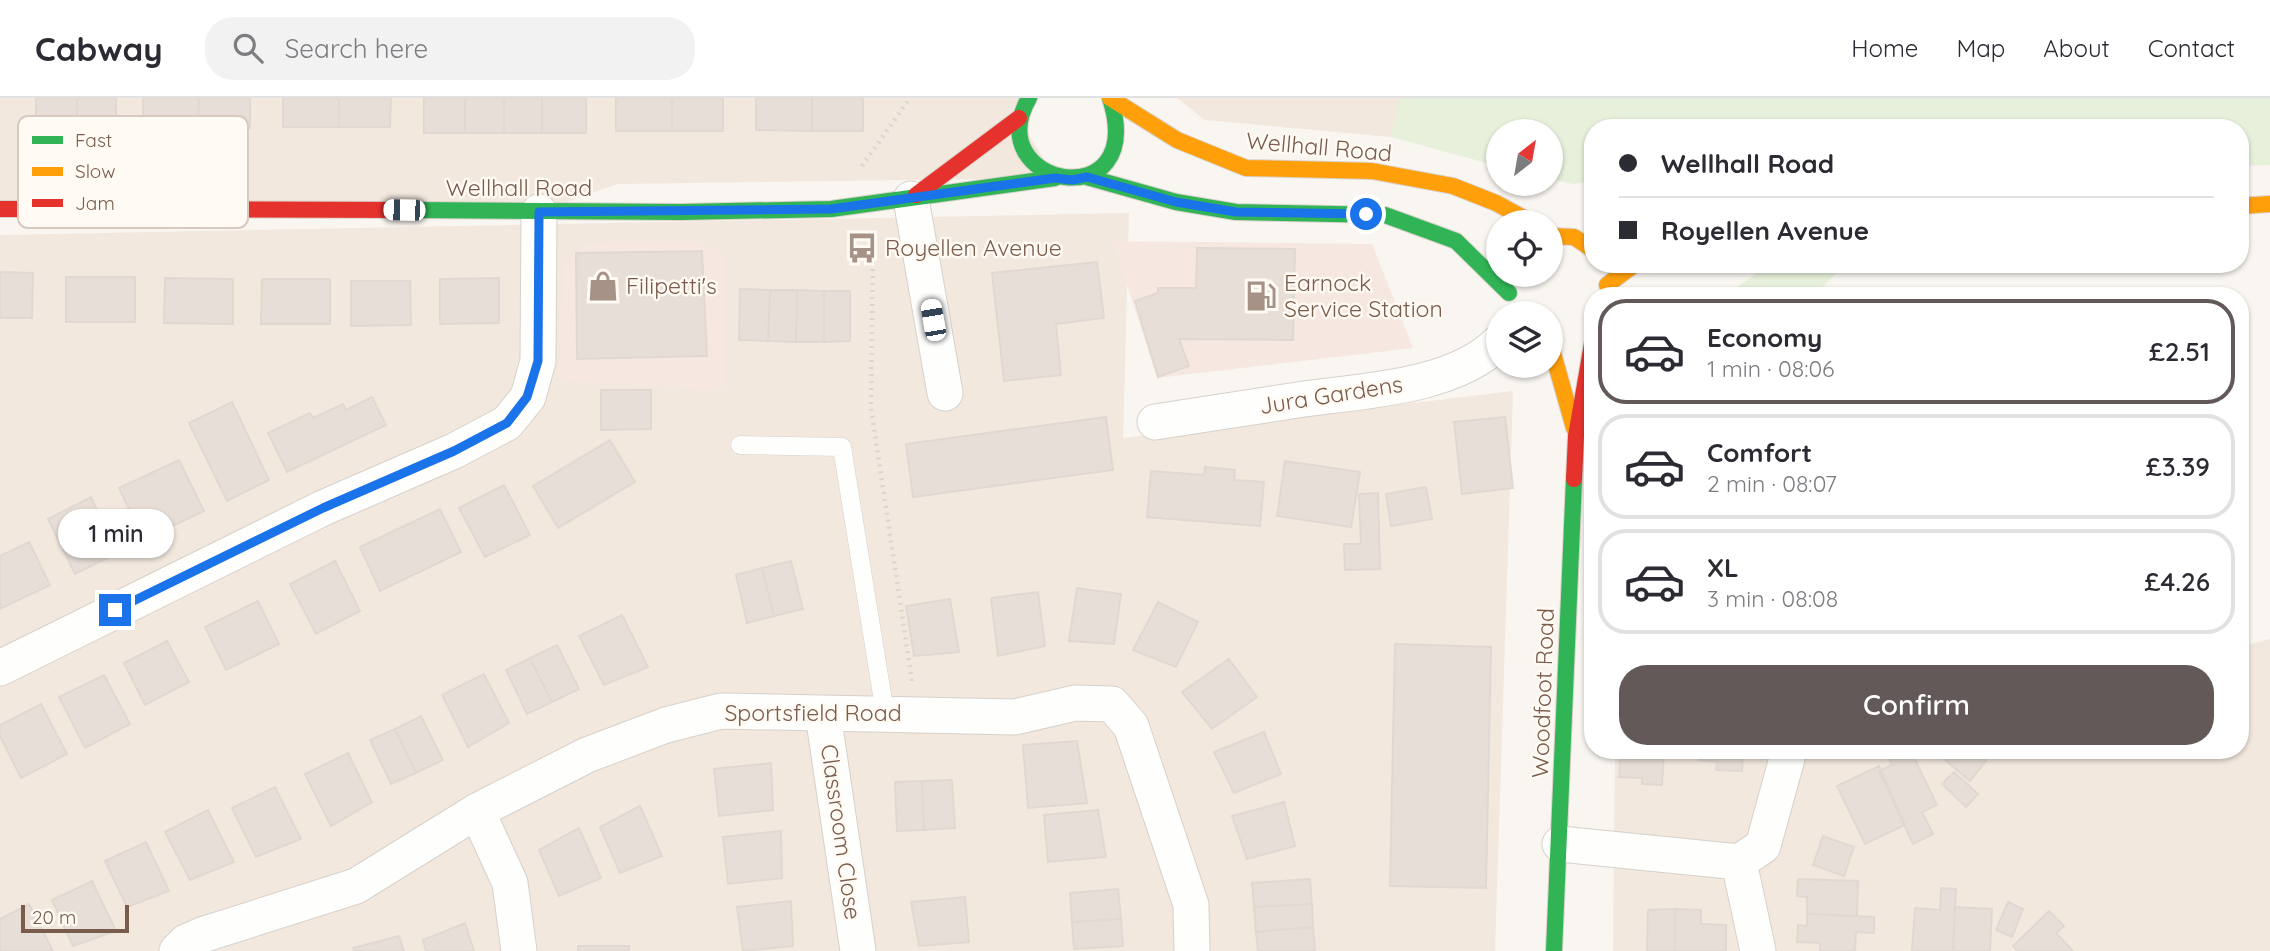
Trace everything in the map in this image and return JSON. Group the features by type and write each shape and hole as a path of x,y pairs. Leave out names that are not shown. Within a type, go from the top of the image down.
{"street":[{"path":"1029,98 1019,118 1020,143 1034,165 1055,178"},
{"name":"Wellhall Road","path":"1110,98 1177,140 1246,168 1372,171 1453,186 1509,210"},
{"path":"1087,177 1104,167 1115,152 1120,134 1118,115 1110,98"},
{"name":"Wellhall Road","path":"911,199 1019,118"},
{"name":"Wellhall Road","path":"248,209 539,212 831,209 873,206 1055,178 1072,180 1087,177"},
{"path":"1087,177 1176,202 1236,212 1385,215 1456,242 1486,274"},
{"path":"911,199 945,393"},
{"path":"2249,205 2270,204"},
{"name":"Wellhall Road","path":"0,209 18,209"},
{"path":"0,668 323,508 454,451 507,423 527,397 538,361 539,212"},
{"path":"1563,236 1584,235"},
{"path":"1574,237 1584,244"},
{"path":"1609,287 1625,273"},
{"path":"1499,287 1511,300 1510,287"},
{"name":"Jura Gardens","path":"1155,422 1404,384 1451,371 1486,354"},
{"name":"Woodfoot Road","path":"1563,377 1576,436"},
{"name":"Woodfoot Road","path":"1554,951 1576,436 1584,390"},
{"name":"Sportsfield Road","path":"177,951 186,942 202,935 356,886 477,811 587,755 666,725 721,711 1015,717 1075,703 1112,704 1131,726 1191,905 1192,951"},
{"name":"Classroom Close","path":"823,714 859,951"},
{"path":"1560,844 1739,862 1763,846 1787,759"},
{"path":"477,811 510,883 519,951"},
{"path":"1739,862 1758,951"}],"lane":[{"path":"740,445 842,447 901,713"}],"path":[{"path":"831,209 910,98"},
{"path":"873,206 871,408 901,713"}],"shaded area":[{"path":"0,98 1029,98 1019,118 1055,178 617,184 539,212 248,211 248,116 18,116 18,210 0,210"},
{"path":"1177,98 1400,98 1400,105 1391,137 1205,120"},
{"path":"1129,213 1123,438 1513,391 1495,951 0,951 0,235"},
{"name":"Earnock Service Station","path":"1113,241 1372,244 1413,348 1157,378"},
{"path":"700,242 723,255 725,390 562,380 563,263 587,244"},
{"path":"2270,639 2270,951 1613,951 1615,759 2249,759 2249,645"}],"green space":[{"path":"1400,98 2270,98 2270,165 2249,166 2249,119 1584,119 1584,182 1573,184 1563,182 1563,119 1486,119 1486,163 1391,137"},
{"path":"1757,273 1836,273 1823,287 1737,287"}],"building":[{"path":"36,98 77,98 77,116 36,116"},
{"path":"77,98 116,98 116,116 77,116"},
{"path":"143,98 199,98 198,116 143,116"},
{"path":"199,98 250,98 250,128 248,116 198,116"},
{"path":"283,98 339,98 339,127 283,127"},
{"path":"339,98 391,98 390,127 339,127"},
{"path":"424,98 465,98 465,133 424,133"},
{"path":"465,98 504,98 504,133 465,133"},
{"path":"504,98 542,98 542,133 504,133"},
{"path":"542,98 586,98 586,133 542,133"},
{"path":"616,98 672,98 672,131 616,131"},
{"path":"672,98 723,98 723,131 672,131"},
{"path":"756,98 812,98 812,131 756,130"},
{"path":"812,98 863,98 863,131 812,131"},
{"path":"1197,248 1295,249 1293,340 1179,339 1189,366 1158,377 1135,301 1158,293 1158,288 1196,288"},
{"path":"702,251 707,356 577,359 576,253"},
{"path":"1097,262 1104,318 1056,324 1061,375 1004,381 992,273"},
{"path":"0,272 33,273 32,318 0,318"},
{"path":"66,277 135,277 135,322 66,322"},
{"path":"165,278 233,279 233,324 164,323"},
{"path":"499,278 499,323 440,324 440,279"},
{"path":"262,279 330,279 330,324 261,324"},
{"path":"351,281 410,281 411,325 351,326"},
{"path":"740,289 770,290 768,341 739,340"},
{"path":"770,290 797,290 796,342 768,341"},
{"path":"797,290 824,291 824,342 796,342"},
{"path":"824,291 850,291 850,341 824,342"},
{"path":"601,390 651,390 651,429 601,430"},
{"path":"372,397 386,425 287,472 268,433 310,413 313,418 343,404 346,410"},
{"path":"232,402 269,480 227,501 189,423"},
{"path":"1106,417 1113,470 913,497 906,444"},
{"path":"1505,417 1513,488 1462,494 1454,422"},
{"path":"610,440 635,482 558,528 533,486"},
{"path":"179,460 204,511 143,540 119,488"},
{"path":"1285,461 1360,472 1351,527 1277,516"},
{"path":"1205,467 1235,470 1234,480 1264,482 1260,526 1147,517 1151,471 1204,475"},
{"path":"504,485 530,535 485,557 459,508"},
{"path":"1426,487 1432,519 1391,526 1386,494"},
{"path":"1378,493 1380,569 1345,570 1344,544 1361,544 1359,494"},
{"path":"91,497 118,553 75,574 48,519"},
{"path":"440,509 461,552 380,591 360,547"},
{"path":"29,542 50,585 0,609 0,556"},
{"path":"335,561 360,611 316,634 290,584"},
{"path":"791,561 803,609 774,616 762,568"},
{"path":"762,568 774,616 747,623 736,575"},
{"path":"1077,588 1121,594 1114,644 1069,641"},
{"path":"1038,592 1045,646 998,656 991,598"},
{"path":"950,599 959,652 914,656 906,606"},
{"path":"258,601 279,644 226,670 205,627"},
{"path":"1158,602 1198,622 1176,667 1133,650"},
{"path":"622,615 648,667 604,685 579,636"},
{"path":"167,641 189,682 145,705 124,663"},
{"path":"1395,644 1491,647 1486,888 1390,886"},
{"path":"557,645 579,689 552,702 530,658"},
{"path":"530,658 552,702 527,714 506,670"},
{"path":"1229,659 1257,697 1212,729 1182,692"},
{"path":"484,674 509,723 468,747 442,695"},
{"path":"104,675 130,724 85,748 59,697"},
{"path":"41,704 67,754 21,778 0,736 0,725"},
{"path":"421,716 443,760 416,773 395,729"},
{"path":"395,729 416,773 391,784 370,740"},
{"path":"1264,732 1281,774 1234,793 1214,752"},
{"path":"1077,741 1087,803 1028,808 1023,745"},
{"path":"348,753 372,802 331,826 305,774"},
{"path":"1620,759 1664,759 1662,785 1642,784 1642,778 1619,777"},
{"path":"1743,759 1742,771 1716,770 1717,762 1699,760"},
{"path":"1889,759 1915,759 1937,805 1922,812 1933,834 1913,844 1879,771 1892,765"},
{"path":"1946,759 1987,759 1970,781"},
{"path":"771,763 773,810 719,816 714,769"},
{"path":"1879,766 1905,825 1865,844 1837,786"},
{"path":"1954,772 1978,794 1966,807 1942,784"},
{"path":"952,780 955,828 924,830 922,781"},
{"path":"922,781 924,830 897,831 895,782"},
{"path":"275,787 301,839 256,857 232,808"},
{"path":"1284,802 1295,846 1247,859 1232,816"},
{"path":"640,806 662,856 620,873 600,827"},
{"path":"208,810 234,862 190,880 165,832"},
{"path":"1098,810 1106,857 1048,862 1044,815"},
{"path":"579,828 601,878 559,896 539,850"},
{"path":"781,831 782,878 728,884 723,837"},
{"path":"1823,836 1854,847 1844,876 1813,865"},
{"path":"146,842 169,891 127,907 105,861"},
{"path":"1310,879 1312,904 1254,907 1252,883"},
{"path":"1798,879 1858,881 1857,916 1807,914 1807,897 1797,896"},
{"path":"92,881 116,931 73,946 52,900"},
{"path":"1941,888 1956,889 1953,951 1912,951 1915,908 1940,910"},
{"path":"1118,889 1121,919 1072,922 1070,893"},
{"path":"965,897 969,942 919,946 911,902"},
{"path":"791,901 793,946 743,951 737,907"},
{"path":"2008,902 2023,909 2012,937 1996,930"},
{"path":"29,904 53,951 0,951 0,919"},
{"path":"1312,904 1313,927 1256,932 1254,907"},
{"path":"1955,907 1992,909 1990,951 1953,951"},
{"path":"1675,909 1701,910 1701,924 1726,925 1726,951 1675,951"},
{"path":"1675,909 1675,951 1647,951 1648,910"},
{"path":"2049,911 2064,926 2056,933 2073,951 2018,951 2013,946"},
{"path":"1807,914 1874,917 1874,933 1856,932 1855,951 1820,951 1820,943 1797,942 1798,925 1807,926"},
{"path":"1121,919 1123,946 1074,949 1072,922"},
{"path":"465,923 474,951 426,951 423,940"},
{"path":"1313,927 1315,951 1258,951 1256,932"},
{"path":"399,936 404,951 354,951 353,948"},
{"path":"578,946 629,946 629,951 578,951"}],"traffic: fast":[{"path":"1029,98 1019,129 1026,153 1042,169 1065,177 1088,175 1107,162 1116,137 1110,98"},
{"path":"1087,177 1176,202 1236,212 1385,215 1456,241 1509,293"},
{"path":"415,210 681,212 831,209 1055,178"},
{"path":"1554,951 1574,479"}],"traffic: slow":[{"path":"1110,98 1177,140 1246,168 1372,171 1453,186 1509,210"},
{"path":"2249,205 2270,204"},
{"path":"1563,237 1574,237 1584,244"},
{"path":"1607,285 1623,273"},
{"path":"1560,378 1574,428"}],"traffic: jam":[{"path":"916,195 1019,118"},
{"path":"0,209 18,209"},
{"path":"248,210 415,210"},
{"path":"1574,479 1576,436 1584,390"}],"place":[{"name":"Royellen Avenue","path":"862,248"},
{"name":"Filipetti's","path":"603,286"},
{"name":"Earnock Service Station","path":"1261,296"}],"route":[{"path":"115,610 323,508 454,451 507,423 527,397 538,361 539,212 831,209 873,206 1055,178 1072,180 1087,177 1176,202 1236,212 1366,214"}]}
